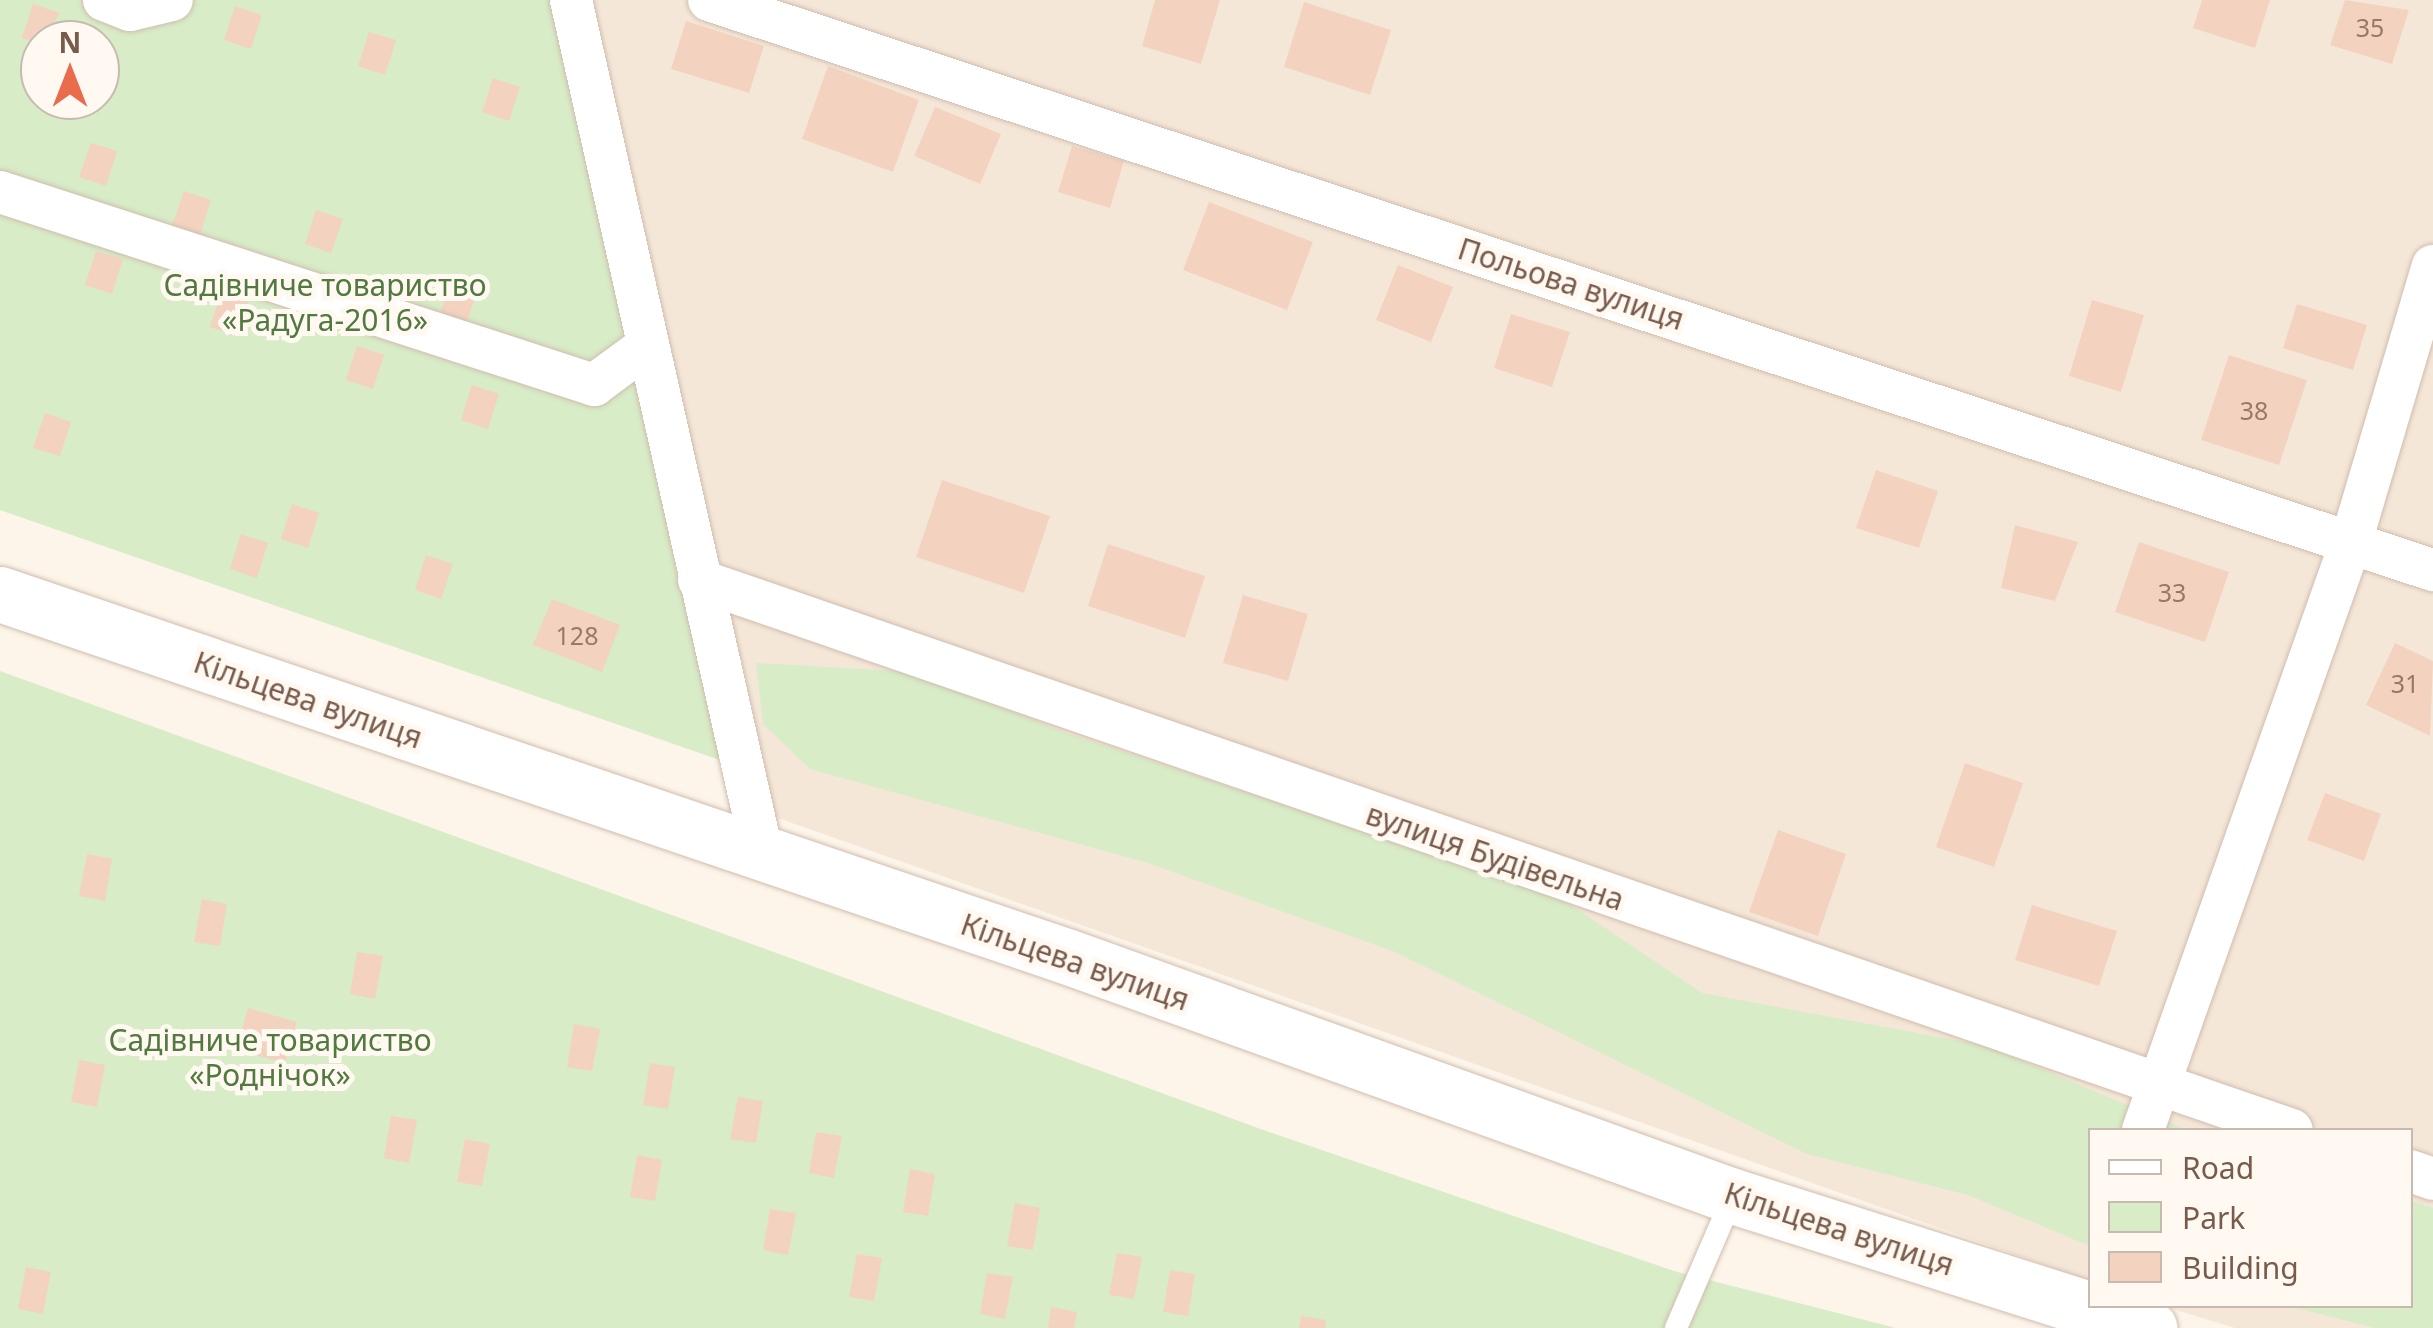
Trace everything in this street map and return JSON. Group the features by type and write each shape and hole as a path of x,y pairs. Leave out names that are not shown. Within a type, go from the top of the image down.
{"main road":[{"name":"Кільцева вулиця","path":"0,594 1733,1196 2083,1304"},
{"name":"Кільцева вулиця","path":"2094,1308 2150,1328"}],"street":[{"path":"104,0 130,10 172,0"},
{"name":"Польова вулиця","path":"709,0 2433,570"},
{"path":"571,1 763,856"},
{"path":"0,192 594,385 648,346"},
{"path":"2143,1128 2351,542 2433,266"},
{"name":"вулиця Будівельна","path":"699,580 2286,1128"}],"lane":[{"path":"1676,1328 1733,1196"}],"shaded area":[{"path":"585,0 2433,0 2433,1328 2235,1328 2170,1308 2413,1308 2413,1128 2088,1128 2088,1280 775,817"}],"green space":[{"name":"Садівниче товариство «Радуга-2016»","path":"0,0 571,0 740,767 0,510"},
{"path":"756,663 914,672 1063,732 1553,893 1702,993 1987,1046 2182,1128 2088,1128 2088,1245 1968,1195 1807,1154 1395,952 1148,863 810,769 763,724"},
{"name":"Садівниче товариство «Роднічок»","path":"0,671 1269,1132 1674,1271 1896,1328 0,1328"},
{"path":"2413,1202 2433,1208 2433,1328 2375,1328 2297,1308 2413,1308"}],"building":[{"path":"1155,0 1220,0 1201,64 1142,46"},
{"path":"2202,0 2270,0 2255,48 2193,28"},
{"path":"2345,0 2409,10 2392,64 2330,45"},
{"path":"1304,2 1391,30 1370,95 1284,67"},
{"path":"33,4 60,13 55,20 28,20"},
{"path":"235,6 262,15 251,49 224,40"},
{"path":"686,21 764,46 749,93 671,69"},
{"path":"369,32 396,40 385,75 358,66"},
{"path":"828,66 919,100 893,172 802,139"},
{"path":"493,78 520,87 509,121 482,112"},
{"path":"935,107 1001,134 980,184 914,156"},
{"path":"91,143 117,151 106,186 79,177"},
{"path":"1072,146 1124,161 1110,208 1058,192"},
{"path":"184,191 211,200 200,235 172,226"},
{"path":"1209,202 1313,242 1287,310 1183,270"},
{"path":"316,210 343,219 331,253 305,244"},
{"path":"96,251 123,259 112,294 85,285"},
{"path":"1398,265 1453,287 1431,342 1376,320"},
{"path":"451,279 478,288 467,322 440,314"},
{"path":"221,292 248,301 236,336 210,327"},
{"path":"2092,300 2144,315 2121,392 2069,376"},
{"path":"2297,304 2367,325 2353,370 2283,348"},
{"path":"1511,314 1570,332 1552,387 1494,368"},
{"path":"357,346 384,355 373,389 346,380"},
{"path":"2229,355 2307,380 2279,465 2201,440"},
{"path":"472,385 499,394 488,429 461,420"},
{"path":"45,413 71,422 60,456 33,448"},
{"path":"1876,470 1938,491 1919,548 1856,528"},
{"path":"942,480 1050,516 1024,593 916,557"},
{"path":"292,504 319,513 308,548 281,539"},
{"path":"2015,525 2078,542 2055,601 2001,588"},
{"path":"241,534 268,543 257,578 230,569"},
{"path":"2139,542 2229,572 2205,642 2115,612"},
{"path":"1108,544 1205,576 1185,638 1088,606"},
{"path":"426,555 453,564 441,599 415,590"},
{"path":"1243,595 1308,614 1288,681 1223,663"},
{"path":"552,599 620,625 602,672 533,645"},
{"path":"2395,643 2433,661 2430,736 2366,705"},
{"path":"1965,763 2023,783 1994,867 1936,847"},
{"path":"2325,793 2381,814 2364,861 2307,840"},
{"path":"1778,830 1846,854 1818,936 1749,912"},
{"path":"87,854 112,859 105,901 79,896"},
{"path":"202,899 227,904 220,946 194,942"},
{"path":"2032,905 2117,931 2099,986 2015,960"},
{"path":"357,952 383,956 375,999 350,994"},
{"path":"248,1008 297,1022 285,1063 236,1050"},
{"path":"574,1024 600,1029 592,1071 567,1067"},
{"path":"79,1060 105,1065 97,1107 71,1102"},
{"path":"650,1063 675,1067 668,1109 643,1105"},
{"path":"738,1097 763,1101 756,1143 730,1139"},
{"path":"391,1116 417,1120 409,1163 384,1158"},
{"path":"816,1132 842,1136 834,1178 809,1173"},
{"path":"465,1139 490,1144 482,1186 457,1182"},
{"path":"637,1155 662,1160 655,1201 630,1197"},
{"path":"910,1169 935,1174 928,1216 903,1212"},
{"path":"1015,1203 1040,1208 1033,1250 1007,1246"},
{"path":"770,1209 796,1213 788,1255 763,1250"},
{"path":"1117,1253 1142,1257 1134,1299 1109,1295"},
{"path":"857,1254 882,1258 874,1301 849,1297"},
{"path":"26,1267 51,1272 43,1314 18,1309"},
{"path":"1170,1270 1195,1274 1188,1316 1163,1312"},
{"path":"987,1273 1013,1277 1005,1319 980,1314"},
{"path":"1051,1307 1077,1312 1074,1328 1048,1328"},
{"path":"1301,1316 1326,1320 1325,1328 1299,1328"}]}
